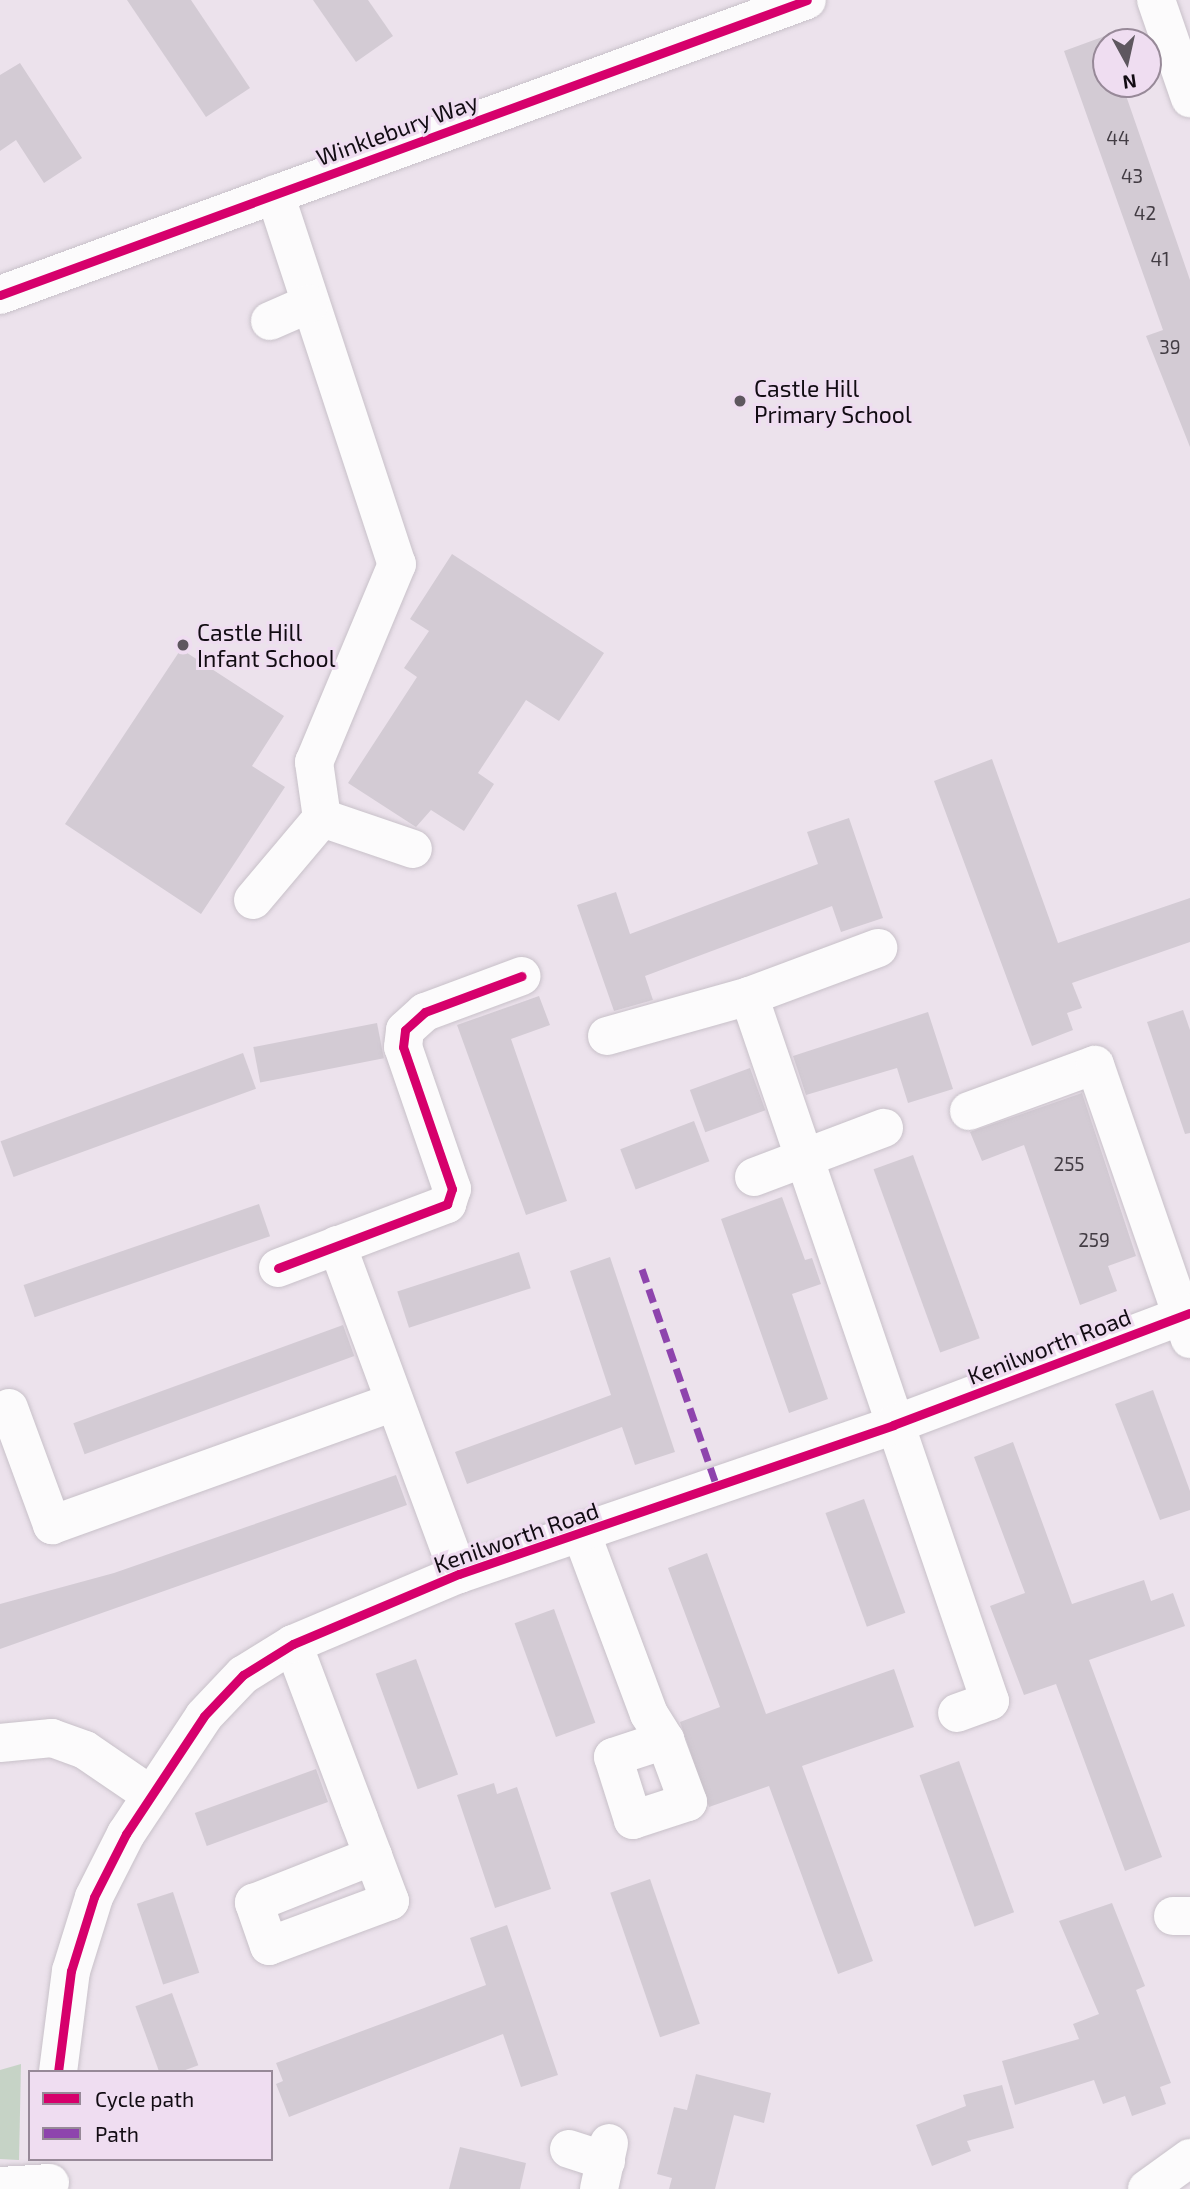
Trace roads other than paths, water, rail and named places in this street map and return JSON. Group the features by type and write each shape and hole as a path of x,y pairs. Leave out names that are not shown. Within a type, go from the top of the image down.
{"street":[{"name":"Winklebury Way","path":"0,295 807,0"},
{"path":"1156,0 1190,98"},
{"path":"253,900 322,818 314,762 397,564 309,304 275,194"},
{"path":"270,321 309,304"},
{"path":"322,818 413,849"},
{"path":"607,1036 749,996 878,947"},
{"path":"278,1268 447,1203 452,1189 403,1047 405,1030 425,1012 522,976"},
{"path":"749,996 801,1161 990,1701 957,1713"},
{"name":"Kenilworth Road","path":"58,2070 71,1971 94,1897 151,1795 204,1716 243,1675 293,1644 459,1574 582,1535 1187,1323 1096,1065 969,1111"},
{"path":"754,1177 884,1128"},
{"name":"Kenilworth Road","path":"337,1245 459,1574"},
{"path":"9,1428 52,1525 394,1402"},
{"name":"Kenilworth Road","path":"582,1535 657,1727"},
{"path":"293,1644 373,1856"},
{"path":"0,1743 52,1738 85,1750 151,1795"},
{"path":"569,2149 605,2164"},
{"path":"1147,2189 1190,2158"},
{"path":"0,2186 51,2177"}],"place":[{"name":"Castle Hill Primary School","path":"740,401"},
{"name":"Castle Hill Infant School","path":"183,645"}]}
